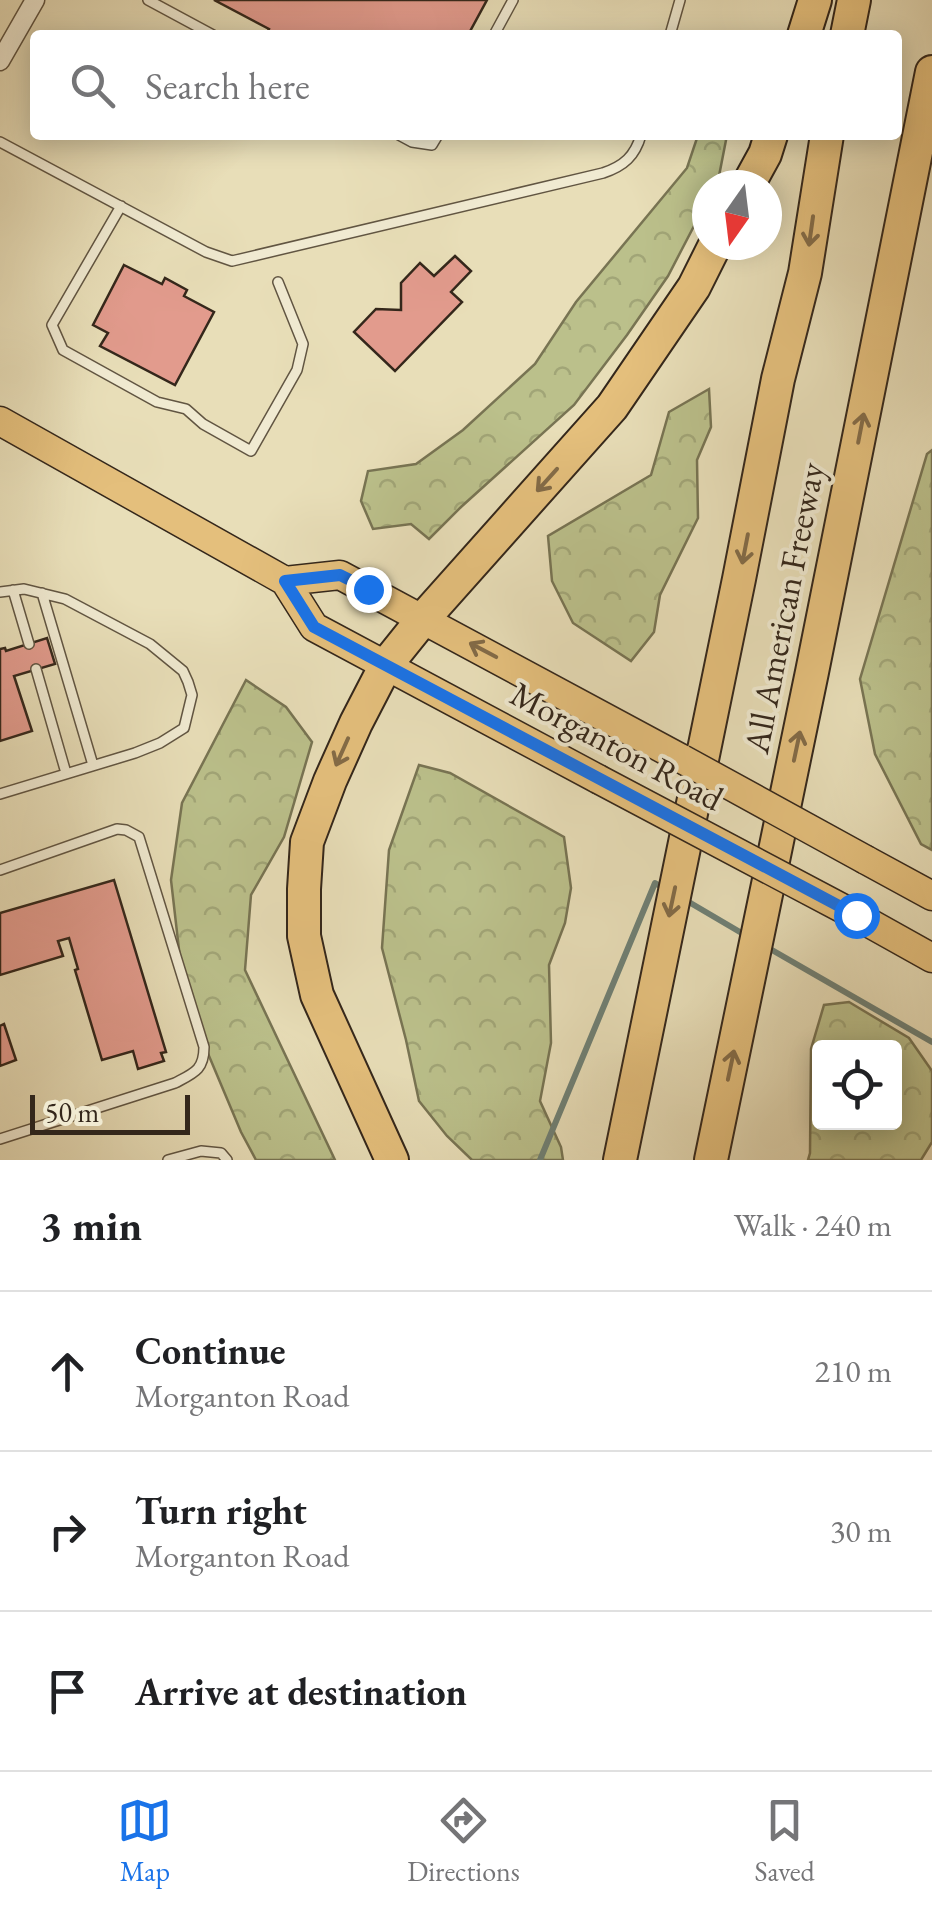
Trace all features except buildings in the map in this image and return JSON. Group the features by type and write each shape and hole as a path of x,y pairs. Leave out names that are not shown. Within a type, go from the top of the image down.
{"highway":[{"path":"806,30 815,0"},
{"path":"847,30 854,0"},
{"name":"All American Freeway","path":"711,1160 932,72"},
{"path":"756,170 769,140"},
{"name":"All American Freeway","path":"620,1160 778,378 805,273 826,140"},
{"path":"392,1160 317,995 304,936 308,842 349,737 386,666 612,407 708,260"}],"main road":[{"name":"Morganton Road","path":"0,421 285,581 314,627 932,958"},
{"name":"Morganton Road","path":"285,581 340,575 932,896"}],"street":[{"path":"0,61 35,0"}],"lane":[{"path":"148,0 203,30"},
{"path":"497,30 513,0"},
{"path":"671,30 680,0"},
{"path":"408,140 432,145 435,140"},
{"path":"0,142 206,252 232,262 603,173 620,167 636,150 639,140"},
{"path":"121,206 52,324 63,350 158,402 186,409 203,424 251,450 297,370 303,344 278,282"},
{"path":"0,592 24,589 65,599 150,644 182,672 192,695 184,728 160,743 0,794"},
{"path":"13,590 29,644"},
{"path":"42,594 93,765"},
{"path":"36,669 66,772"},
{"path":"0,870 116,830 126,830 138,837 204,1047 204,1060 193,1074 175,1083 0,1139"},
{"path":"168,1160 200,1151 221,1153 227,1160"}],"green space":[{"path":"696,140 726,140 720,170 692,170 692,230 668,276 574,405 429,539 411,524 373,529 361,501 368,471 416,464 463,430 535,364 576,302 687,168"},
{"path":"709,389 711,427 697,460 698,518 660,595 654,632 631,661 573,623 552,581 548,536 651,475 669,412"},
{"path":"932,450 932,850 921,844 875,754 860,679 927,454"},
{"path":"246,680 286,707 312,742 284,837 251,895 245,970 335,1160 256,1160 196,1025 181,967 171,880 182,803"},
{"path":"419,765 450,773 564,837 571,888 565,923 549,965 551,1043 540,1101 563,1160 472,1160 419,1101 382,948 389,850"},
{"path":"849,1002 909,1038 932,1071 932,1142 921,1160 808,1160 812,1046 812,1130 902,1130 902,1040 814,1040 824,1005"}],"waterway":[{"path":"540,1160 655,883 667,890"},
{"path":"682,898 745,935"},
{"path":"765,946 932,1042"}],"route":[{"path":"368,589 340,575 285,581 314,627 856,915"}]}
